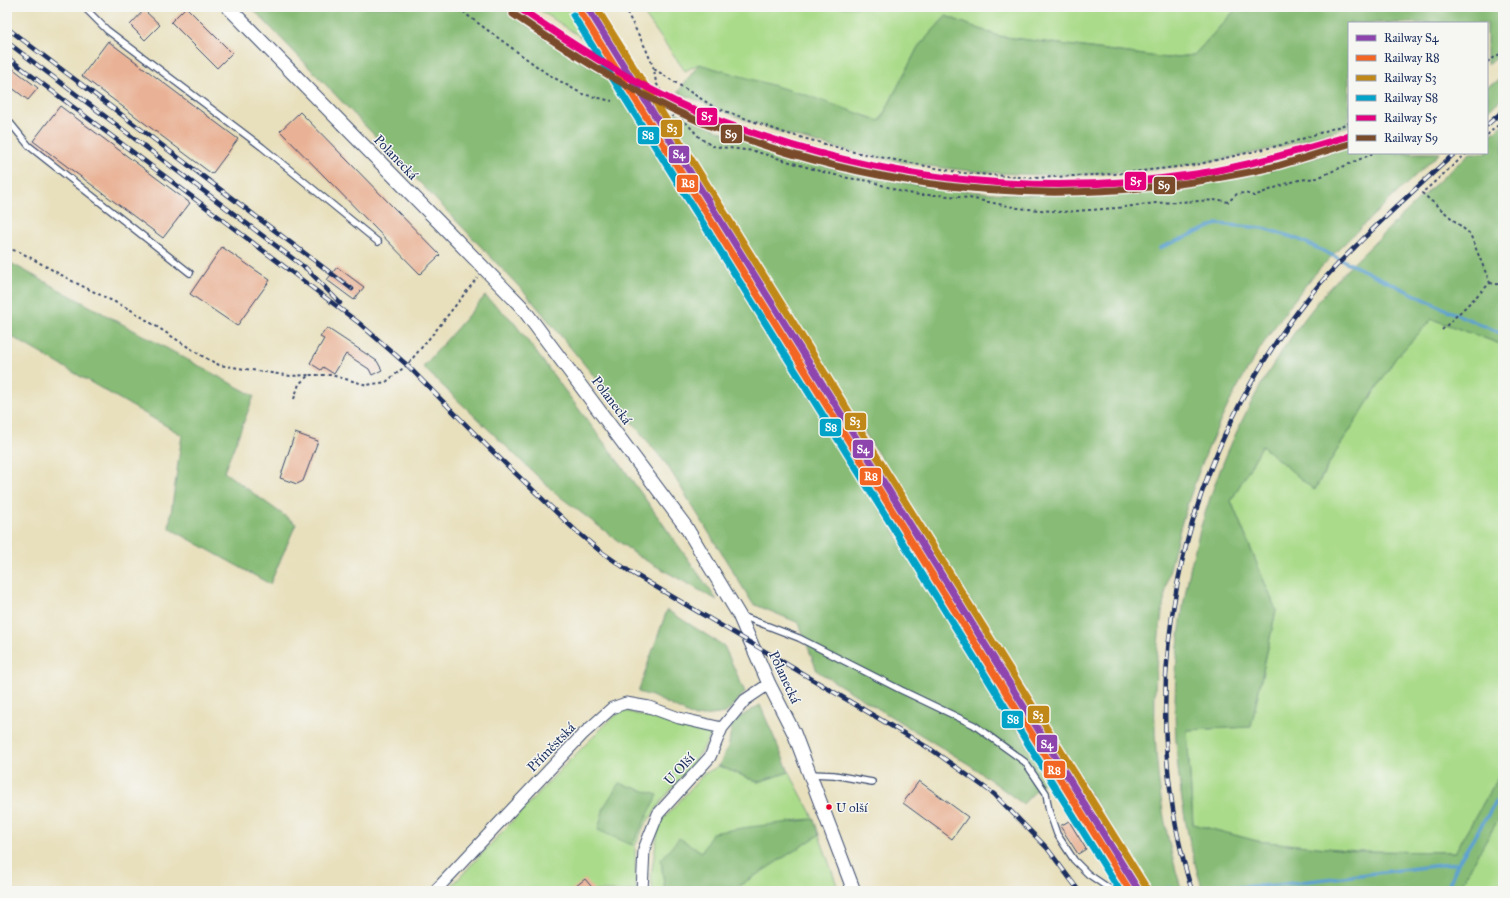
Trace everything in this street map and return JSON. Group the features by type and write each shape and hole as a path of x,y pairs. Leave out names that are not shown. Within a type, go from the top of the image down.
{"street":[{"name":"Polanecká","path":"228,7 521,306 686,526 739,615 769,684 794,733 854,891"},
{"name":"U Olší","path":"642,891 644,849 658,814 710,757 722,728 745,700 769,684"},
{"name":"Příměstská","path":"435,891 582,735 612,708 626,704 649,707 679,718 722,728"}],"lane":[{"path":"84,7 107,30 262,147 378,242"},
{"path":"7,119 29,146 190,272"},
{"path":"739,615 799,638 974,725 1025,762 1046,793 1049,811 1057,834 1074,860 1088,874 1113,891"},
{"path":"809,774 834,775 872,782"}],"path":[{"path":"459,7 467,15 546,73 582,94 612,101"},
{"path":"624,7 646,49 654,69 656,83 672,107 700,138 712,146 754,152 848,178 870,181 902,192 920,196 938,194 969,198 1018,208 1062,212 1117,208 1156,203 1220,200 1228,202 1237,194 1245,193 1254,196 1285,184 1317,178 1372,154"},
{"path":"1488,61 1503,52"},
{"path":"654,69 714,107 785,133 854,152 962,173 1034,178 1114,174 1195,165 1290,144 1348,123"},
{"path":"672,107 675,131 701,174"},
{"path":"1488,135 1503,121"},
{"path":"1466,154 1422,194 1470,234 1490,283"},
{"path":"7,248 22,252 74,282 131,310 202,356 219,365 291,376 331,375 368,385 386,382 407,365 484,269"},
{"path":"1490,283 1503,285"},
{"path":"1442,330 1490,283"},
{"path":"294,399 299,384 309,376"}],"green space":[{"path":"251,7 502,7 546,39 611,79 1048,778 1023,804 970,765 817,671 799,623 753,604 667,465 528,296"},
{"path":"535,7 567,7 590,43"},
{"path":"639,7 1232,7 1234,11 1194,55 1167,58 998,36 946,16 918,47 880,121 699,64 685,71"},
{"path":"1232,7 1503,7 1503,55 1488,63 1488,22 1348,22 1348,126 1284,146 1217,160 1149,170 1081,174 1013,174 945,168 877,157 777,131 727,113 678,92 699,64 806,95 880,121 918,47 946,16 998,36 1167,58 1194,55 1234,11"},
{"path":"1503,78 1503,97 1488,111 1488,86"},
{"path":"670,110 736,137 804,160 871,177 939,188 1008,194 1077,195 1146,190 1215,181 1283,167 1348,147 1348,154 1439,154 1355,233 1320,268 1301,291 1256,356 1218,426 1189,500 1168,577 1157,655 1155,735 1163,814 1182,891 1151,891 664,111"},
{"path":"1503,124 1503,345 1432,319 1395,359 1331,460 1314,490 1262,446 1231,501 1276,610 1251,727 1187,730 1193,824 1257,841 1357,851 1455,852 1503,769 1503,811 1458,891 1203,891 1184,815 1176,738 1177,660 1187,583 1207,508 1235,435 1272,367 1323,295 1343,273 1396,221 1469,154 1488,154 1488,137"},
{"path":"7,261 254,396 224,472 296,524 270,584 169,528 182,435 7,334"},
{"path":"485,296 512,320 626,472 717,600 638,556 554,492 423,367"},
{"path":"1432,319 1503,345 1503,769 1455,852 1357,851 1257,841 1193,824 1187,730 1251,727 1276,610 1231,501 1262,446 1315,490 1331,460 1395,359"},
{"path":"667,610 724,646 745,692 726,713 695,717 652,696 638,692"},
{"path":"760,705 789,772 758,782 719,766 729,744 732,722"},
{"path":"622,710 711,735 694,762 665,797 644,826 635,846 636,891 447,891 561,769"},
{"path":"719,766 758,782 789,772 814,819 798,820 702,852 661,860 665,891 653,891 651,876 659,824 704,774"},
{"path":"619,783 658,795 632,845 598,830 604,807"},
{"path":"1503,811 1503,891 1458,891 1459,888"},
{"path":"814,819 819,835 731,891 665,891 661,860 679,838 702,852 712,833"},
{"path":"819,835 839,891 731,891"}],"building":[{"path":"186,7 232,53 217,68 171,22"},
{"path":"144,10 160,25 145,40 130,25"},
{"path":"108,41 238,139 212,174 82,76"},
{"path":"7,64 38,88 28,100 7,84"},
{"path":"60,106 190,203 163,238 33,141"},
{"path":"300,112 440,255 420,274 280,131"},
{"path":"222,247 270,280 237,326 190,294"},
{"path":"337,267 364,287 354,300 327,280"},
{"path":"327,328 377,361 382,370 372,375 369,369 346,354 334,374 323,367 321,370 310,363 324,339 320,337"},
{"path":"295,433 318,441 303,481 297,484 280,478"},
{"path":"919,781 968,817 952,839 903,803"},
{"path":"1069,821 1086,849 1078,854 1060,826"},
{"path":"585,879 595,891 570,891"}],"waterway":[{"path":"1160,248 1217,224 1263,228 1298,239 1449,311 1503,334"},
{"path":"1446,891 1458,863 1503,791"},
{"path":"1154,891 1169,888 1184,890 1277,885 1458,863"}],"railway":[{"path":"7,28 352,289"},
{"path":"7,42 308,270"},
{"path":"7,57 359,323 407,365 489,448 576,531 600,551 629,571 932,750 994,794 1047,848 1079,891"},
{"path":"1488,124 1503,111"},
{"path":"1192,891 1174,814 1166,736 1167,658 1178,580 1198,504 1227,431 1264,361 1309,297 1335,267 1374,228 1454,154"},
{"path":"305,267 340,303"}],"rail line":[{"name":"S5","path":"518,7 584,51 629,78 716,120 749,132 818,153 924,175 978,181 1033,184 1087,184 1142,181 1235,167 1292,153 1348,136"},
{"name":"S4","path":"587,7 1139,891"},
{"name":"S3","path":"596,7 1146,887"},
{"name":"R8","path":"580,11 1130,891"},
{"name":"S9","path":"513,14 602,72 648,97 704,124 763,145 810,159 858,171 906,180 954,187 1003,191 1102,191 1151,187 1229,176 1277,166 1348,144"},
{"name":"S8","path":"573,15 1120,891"}],"place":[{"name":"U olší","path":"829,807"}]}
